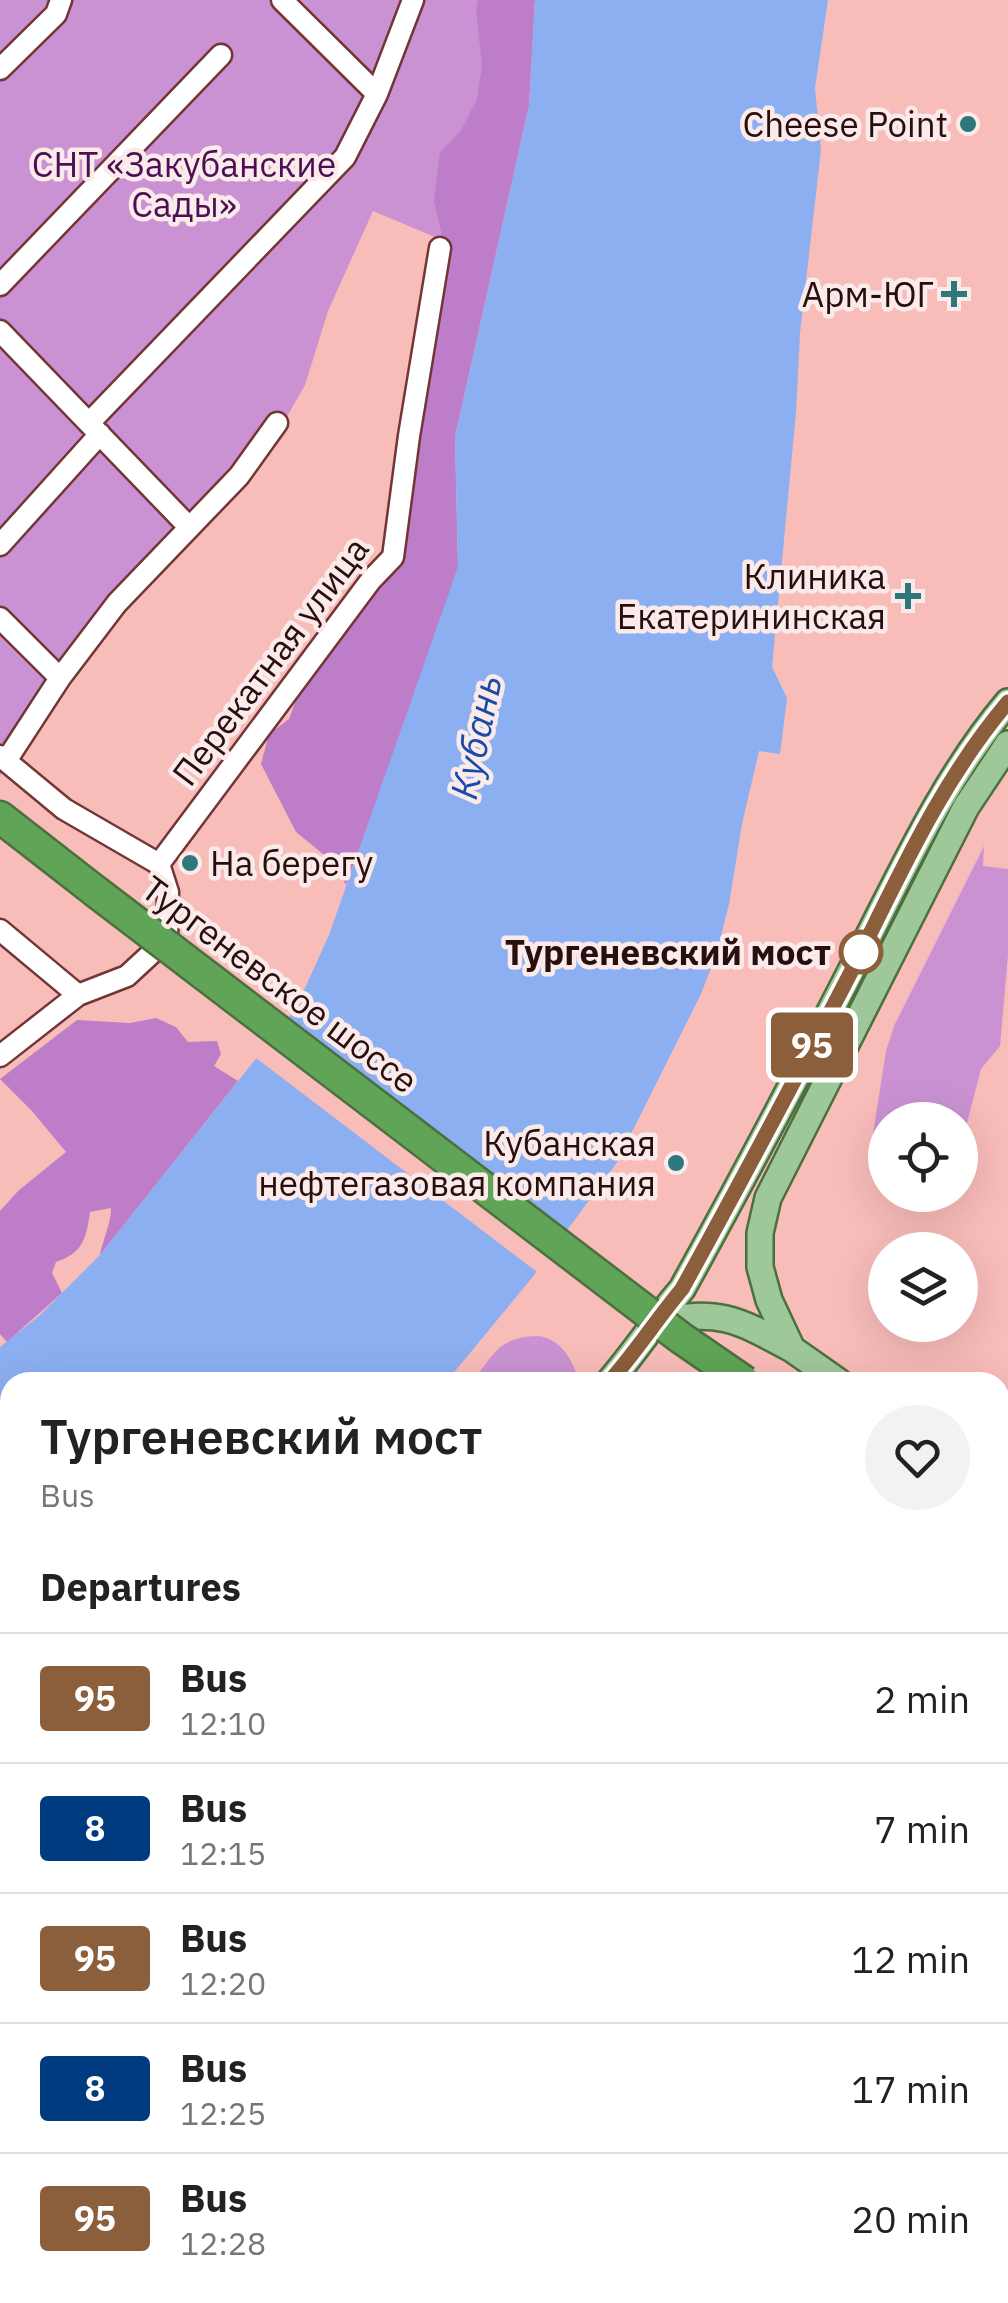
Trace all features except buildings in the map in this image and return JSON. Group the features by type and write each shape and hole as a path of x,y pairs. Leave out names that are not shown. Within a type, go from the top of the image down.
{"highway":[{"name":"Тургеневское шоссе","path":"0,817 732,1372"},
{"name":"Тургеневское шоссе","path":"0,840 39,869 88,885"}],"main road":[{"path":"617,1372 682,1289 921,831 977,739 1008,702"},
{"path":"792,1349 769,1300 760,1268 760,1233 768,1198 966,807 1008,744"},
{"path":"635,1372 651,1330 690,1315 721,1316 751,1326 824,1372"}],"street":[{"path":"0,69 56,14 60,0"},
{"path":"282,0 376,94"},
{"path":"0,545 95,429 345,157 376,94 412,0"},
{"path":"0,285 221,55"},
{"name":"Перекатная улица","path":"158,864 371,580 394,557 440,248"},
{"path":"2,337 185,523"},
{"path":"0,1056 78,995 127,976 167,940 168,892 158,864 64,809 3,759 116,604 185,523 239,476 277,423"},
{"path":"0,618 60,679"},
{"path":"0,930 78,995"}],"green space":[{"name":"СНТ «Закубанские Сады»","path":"0,0 497,0 454,245 373,211 328,311 305,385 284,422 60,679 0,776"},
{"path":"984,846 983,866 1008,869 1008,955 1000,1046 981,1069 972,1102 878,1102 894,1026"},
{"path":"539,1336 554,1342 565,1352 575,1372 479,1372 499,1348 525,1337"}],"shaded area":[{"path":"478,0 535,0 529,106 455,437 458,567 429,659 346,885 334,863 296,832 261,764 269,734 289,719 299,692 367,600 387,580 392,508 445,248 434,201 440,152 461,131 477,99 482,66"},
{"path":"156,1018 176,1027 188,1042 217,1041 221,1054 214,1066 238,1081 100,1255 111,1208 90,1212 82,1244 56,1262 52,1273 62,1293 7,1342 0,1334 0,1211 66,1152 0,1079 77,1020 130,1023"}],"water":[{"name":"Кубань","path":"535,0 828,0 815,88 821,150 800,333 772,667 787,698 780,754 759,751 729,904 701,994 616,1164 531,1279 454,1372 0,1372 0,1347 39,1316 100,1255 296,1008 329,935 458,567 455,437 529,106"}],"pier":[{"path":"284,1016 571,1234 541,1275 252,1055"}],"bus line":[{"name":"95","path":"618,1372 682,1289 819,1033 921,831 977,739 1008,702"}],"place":[{"name":"Cheese Point","path":"968,124"},
{"name":"Арм-ЮГ","path":"954,294"},
{"name":"Клиника Екатерининская","path":"908,596"},
{"name":"На берегу","path":"190,863"},
{"name":"Тургеневский мост","path":"861,952"},
{"name":"Кубанская нефтегазовая компания","path":"676,1163"}]}
